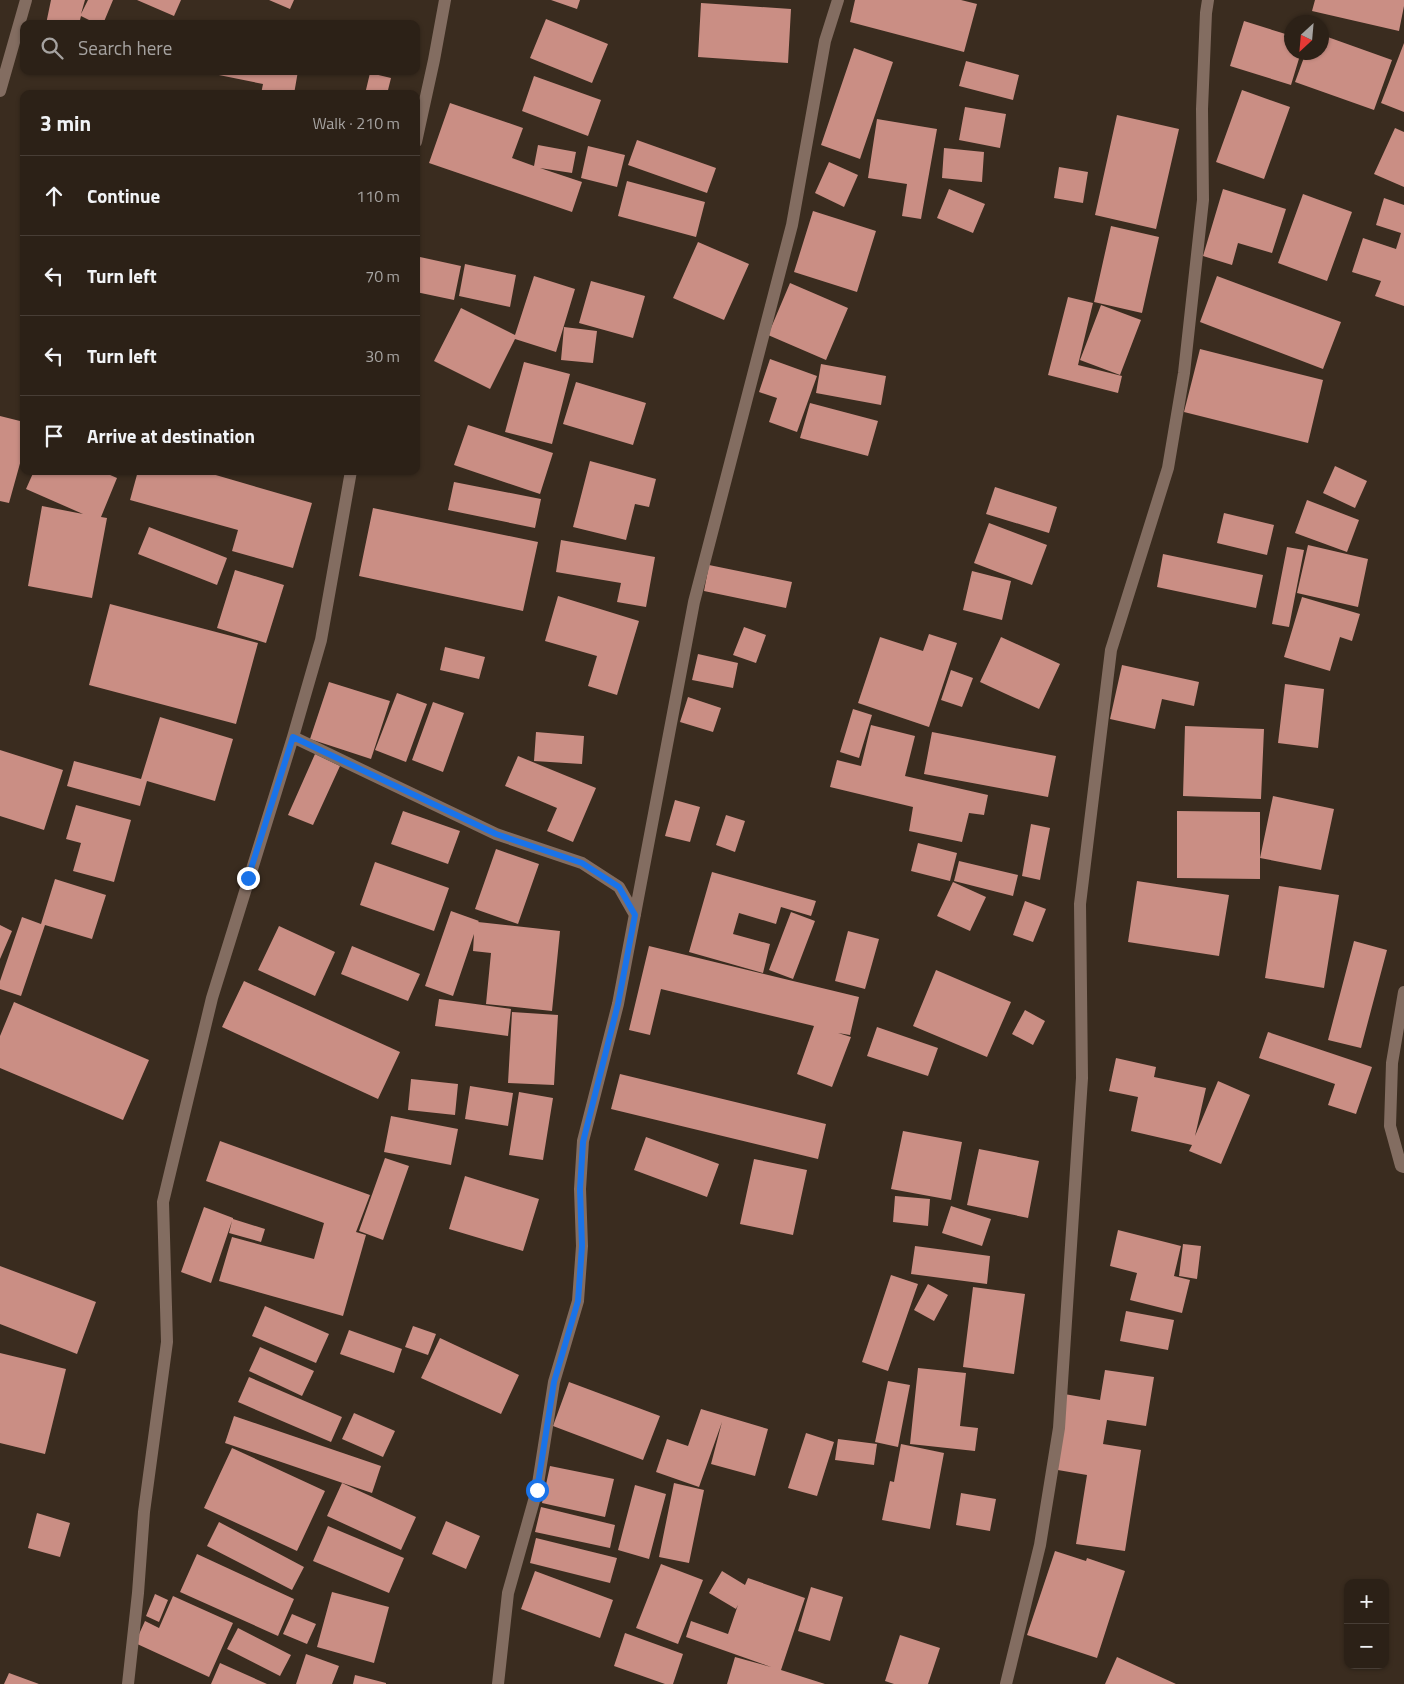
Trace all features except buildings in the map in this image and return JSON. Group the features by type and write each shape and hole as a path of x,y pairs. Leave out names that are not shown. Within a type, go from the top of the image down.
{"street":[{"path":"20,20 26,0"},
{"path":"420,124 445,0"},
{"path":"498,1684 508,1593 537,1490 554,1382 578,1301 582,1246 580,1189 583,1142 618,1004 694,602 792,225 825,41 838,0"},
{"path":"1006,1684 1040,1545 1059,1428 1082,1078 1080,904 1111,650 1168,468 1184,373 1203,200 1202,109 1208,0"},
{"path":"0,91 20,21"},
{"path":"128,1684 138,1593 144,1512 167,1342 163,1202 212,998 322,640 350,475"},
{"path":"293,737 496,834 582,863 619,887 635,915"},
{"path":"1404,992 1392,1063 1390,1126 1401,1166 1404,1167"}],"route":[{"path":"248,878 293,737 496,834 582,863 619,887 635,915 618,1004 583,1142 580,1189 582,1246 578,1301 554,1382 537,1490"}]}
